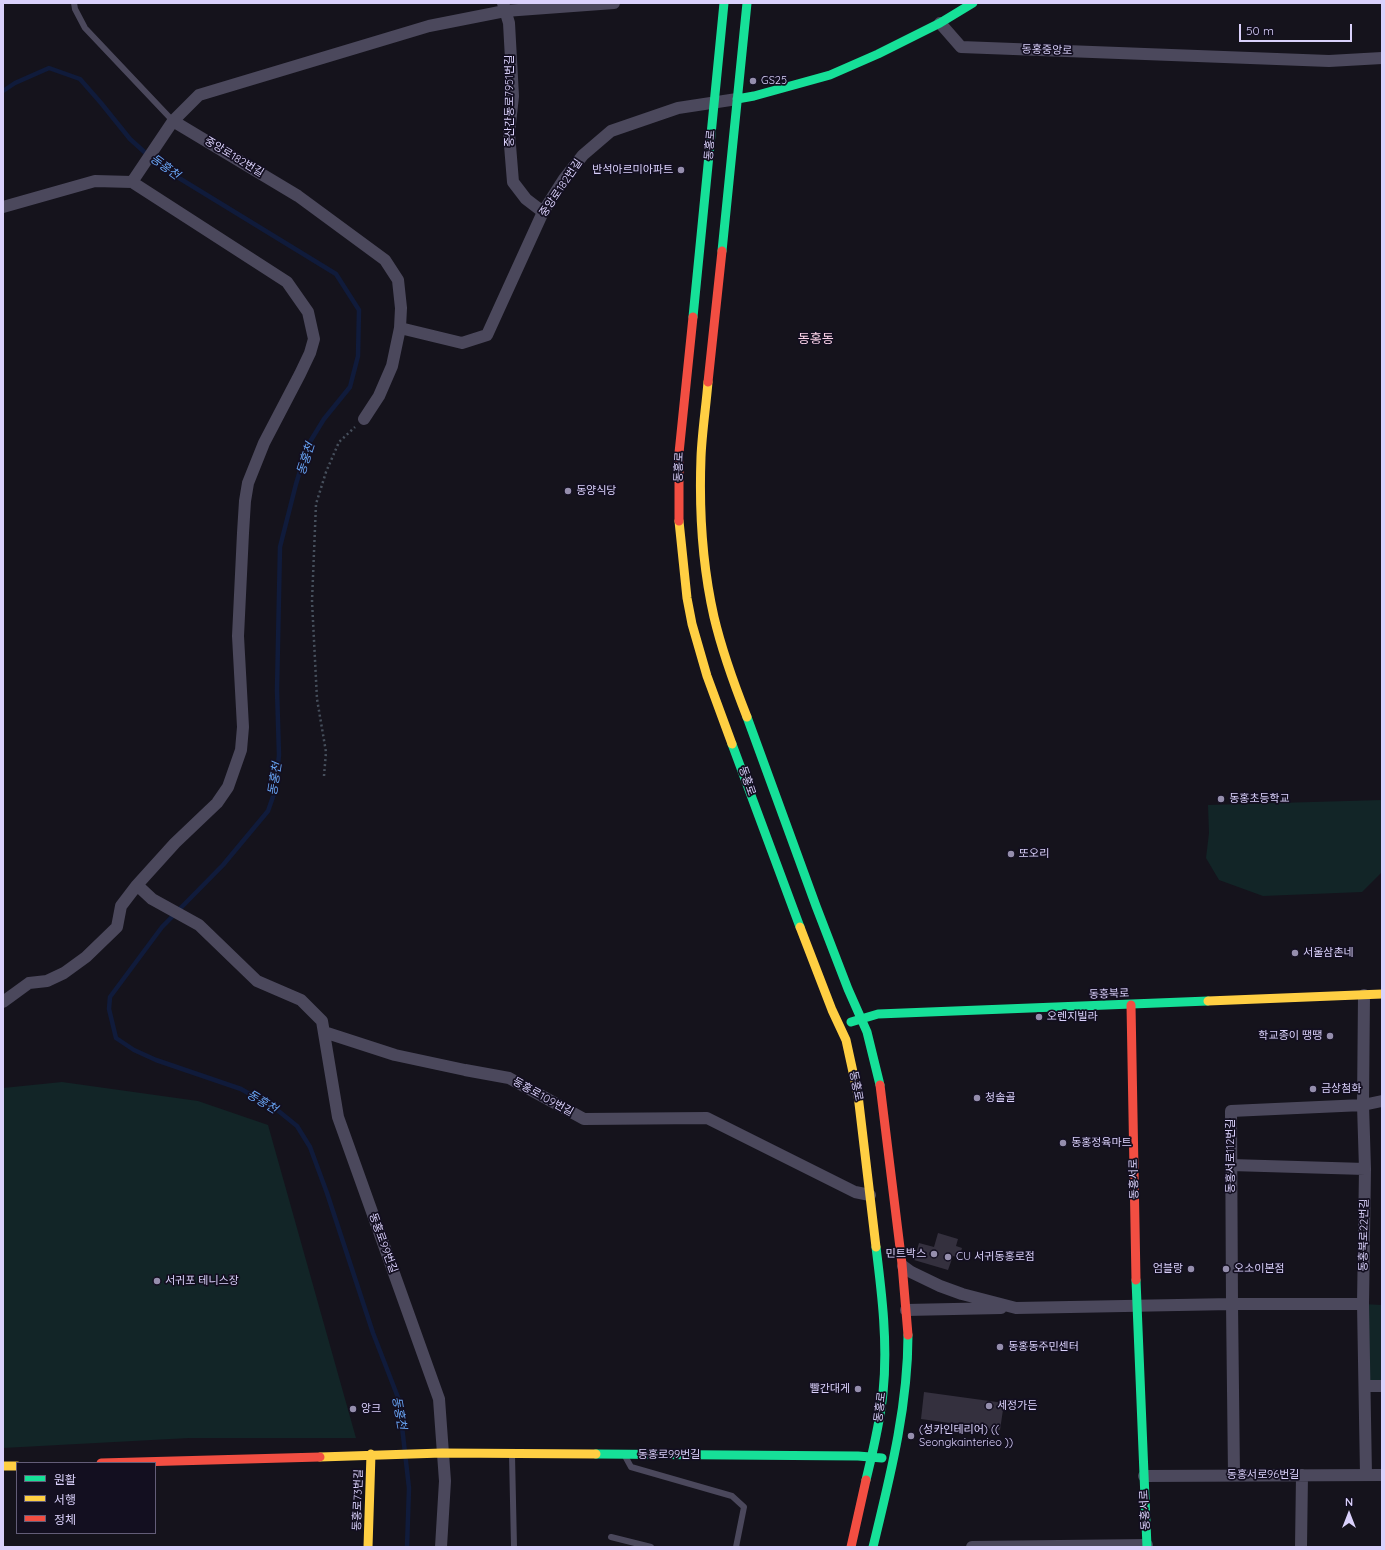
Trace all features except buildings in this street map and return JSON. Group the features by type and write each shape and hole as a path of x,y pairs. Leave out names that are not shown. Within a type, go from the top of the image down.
{"main road":[{"name":"동홍로","path":"724,3 679,453 679,525 686,590 692,624 707,676 791,904 832,1010 846,1040 858,1095 884,1313 885,1333 883,1392 878,1429 852,1545"},
{"name":"동홍로","path":"747,3 702,454 702,524 710,594 729,669 764,761 812,896 868,1033 881,1091 903,1266 908,1354 905,1394 895,1459 873,1547"},
{"path":"737,99 754,96 830,75 878,54 940,23 973,3"},
{"name":"동홍북로","path":"840,1026 861,1018 878,1014 1382,994"},
{"name":"동홍서로","path":"1131,1005 1136,1306 1147,1546"},
{"path":"131,1462 371,1454"},
{"name":"동홍로99번길","path":"371,1454 624,1454 871,1457 895,1459"},
{"name":"동홍로73번길","path":"368,1547 371,1454"},
{"path":"3,1466 16,1466"}],"street":[{"path":"132,182 165,135 173,120 200,95 429,26 504,7 614,3"},
{"name":"중산간동로7951번길","path":"504,7 509,23 513,96 509,133 514,182 526,198 543,212"},
{"name":"동홍중앙로","path":"940,23 961,46 1330,61 1382,58"},
{"name":"중앙로182번길","path":"400,328 462,342 487,335 543,212 564,179 583,155 611,131 678,108 737,99"},
{"name":"중앙로182번길","path":"173,120 298,196 385,260 398,280 401,308 400,328 392,366 379,396 364,419"},
{"path":"3,207 96,181 132,182 288,282 308,312 314,340 310,353 300,374 264,443 248,483 243,533 238,636 243,727 241,750 228,787 217,803 175,843 137,885 121,906 117,927 86,957 64,974 47,981 29,983 3,1002"},
{"path":"137,885 152,899 199,925 257,981 301,1000 322,1021 324,1032"},
{"name":"동홍북로22번길","path":"1364,995 1363,1105 1365,1169 1363,1304 1366,1475"},
{"name":"동홍로109번길","path":"324,1032 395,1055 509,1078 584,1120 707,1118 855,1192 870,1195"},
{"name":"동홍로99번길","path":"324,1032 338,1117 439,1399 442,1453"},
{"name":"동홍서로112번길","path":"1232,1304 1231,1111 1363,1105 1382,1101"},
{"path":"1231,1165 1365,1169"},
{"path":"903,1266 911,1272 940,1286 962,1294 1016,1308"},
{"path":"1232,1304 1234,1475"},
{"path":"906,1310 1232,1304 1363,1304"},
{"path":"1365,1386 1382,1386"},
{"path":"441,1547 445,1481 442,1453"},
{"path":"1301,1547 1302,1475"},
{"name":"동홍서로96번길","path":"1144,1476 1382,1475"},
{"path":"852,1545 868,1547"},
{"path":"972,1547 1147,1546"}],"lane":[{"path":"74,3 85,28 173,120"},
{"path":"512,1454 514,1547"},
{"path":"624,1454 631,1467 732,1496 744,1507 736,1547"},
{"path":"611,1536 651,1547"}],"path":[{"path":"324,776 326,752 317,691 312,601 316,504 326,472 339,442 364,419"}],"green space":[{"path":"1382,800 1382,872 1362,892 1263,896 1219,880 1206,858 1209,833 1208,805"},
{"name":"서귀포 테니스장","path":"62,1082 198,1101 268,1125 356,1438 189,1438 3,1448 3,1088"},
{"path":"1363,1304 1382,1305 1382,1386 1365,1386"}],"waterway":[{"name":"동홍천","path":"3,91 15,83 49,68 80,79 130,139 161,167 336,274 359,310 358,356 350,387 324,419 308,445 296,484 280,547 277,690 279,755 275,791 268,811 223,865 162,927 110,997 109,1009 116,1038 134,1050 156,1060 241,1089 276,1109 297,1126 310,1147 327,1193 373,1333 399,1400 409,1488 407,1547"}],"traffic: fast":[{"path":"693,317 724,3"},
{"path":"722,251 747,3"},
{"path":"737,99 754,96 830,75 878,54 940,23 973,3"},
{"path":"747,717 816,906 848,989 867,1032 880,1085"},
{"path":"732,744 800,927"},
{"path":"851,1022 878,1014 1208,1001"},
{"path":"866,1480 880,1415 885,1356 884,1320 876,1247"},
{"path":"1136,1280 1147,1547"},
{"path":"873,1547 897,1442 905,1389 908,1335"},
{"path":"596,1454 858,1456 882,1458"}],"traffic: slow":[{"path":"708,382 702,438 700,477 704,557 717,630 737,692 747,717"},
{"path":"679,521 687,598 692,624 707,676 732,744"},
{"path":"800,927 832,1010 846,1040 858,1095 876,1247"},
{"path":"1208,1001 1382,994"},
{"path":"320,1457 442,1453 596,1454"},
{"path":"368,1547 371,1454"},
{"path":"3,1466 16,1466"}],"traffic: jam":[{"path":"708,382 722,251"},
{"path":"679,521 679,453 693,317"},
{"path":"1131,1005 1136,1280"},
{"path":"880,1085 902,1264 908,1335"},
{"path":"138,1462 320,1457"},
{"path":"851,1547 866,1480"}],"place":[{"name":"GS25","path":"753,81"},
{"name":"반석아르미아파트","path":"681,170"},
{"name":"동양식당","path":"568,491"},
{"name":"동홍초등학교","path":"1221,799"},
{"name":"또오리","path":"1011,854"},
{"name":"서울삼촌네","path":"1295,953"},
{"name":"오렌지빌라","path":"1039,1017"},
{"name":"학교종이 땡땡","path":"1330,1036"},
{"name":"금상첨화","path":"1313,1089"},
{"name":"청솔골","path":"977,1098"},
{"name":"동홍정육마트","path":"1063,1143"},
{"name":"민트박스","path":"934,1254"},
{"name":"CU 서귀동홍로점","path":"948,1257"},
{"name":"엄블랑","path":"1191,1269"},
{"name":"오소이본점","path":"1226,1269"},
{"name":"서귀포 테니스장","path":"157,1281"},
{"name":"동홍동주민센터","path":"1000,1347"},
{"name":"빨간대게","path":"858,1389"},
{"name":"세정가든","path":"989,1406"},
{"name":"앙크","path":"353,1409"},
{"name":"(성카인테리어) (( Seongkainterieo ))","path":"911,1436"}],"district":[{"name":"동홍동","path":"816,339"}]}
